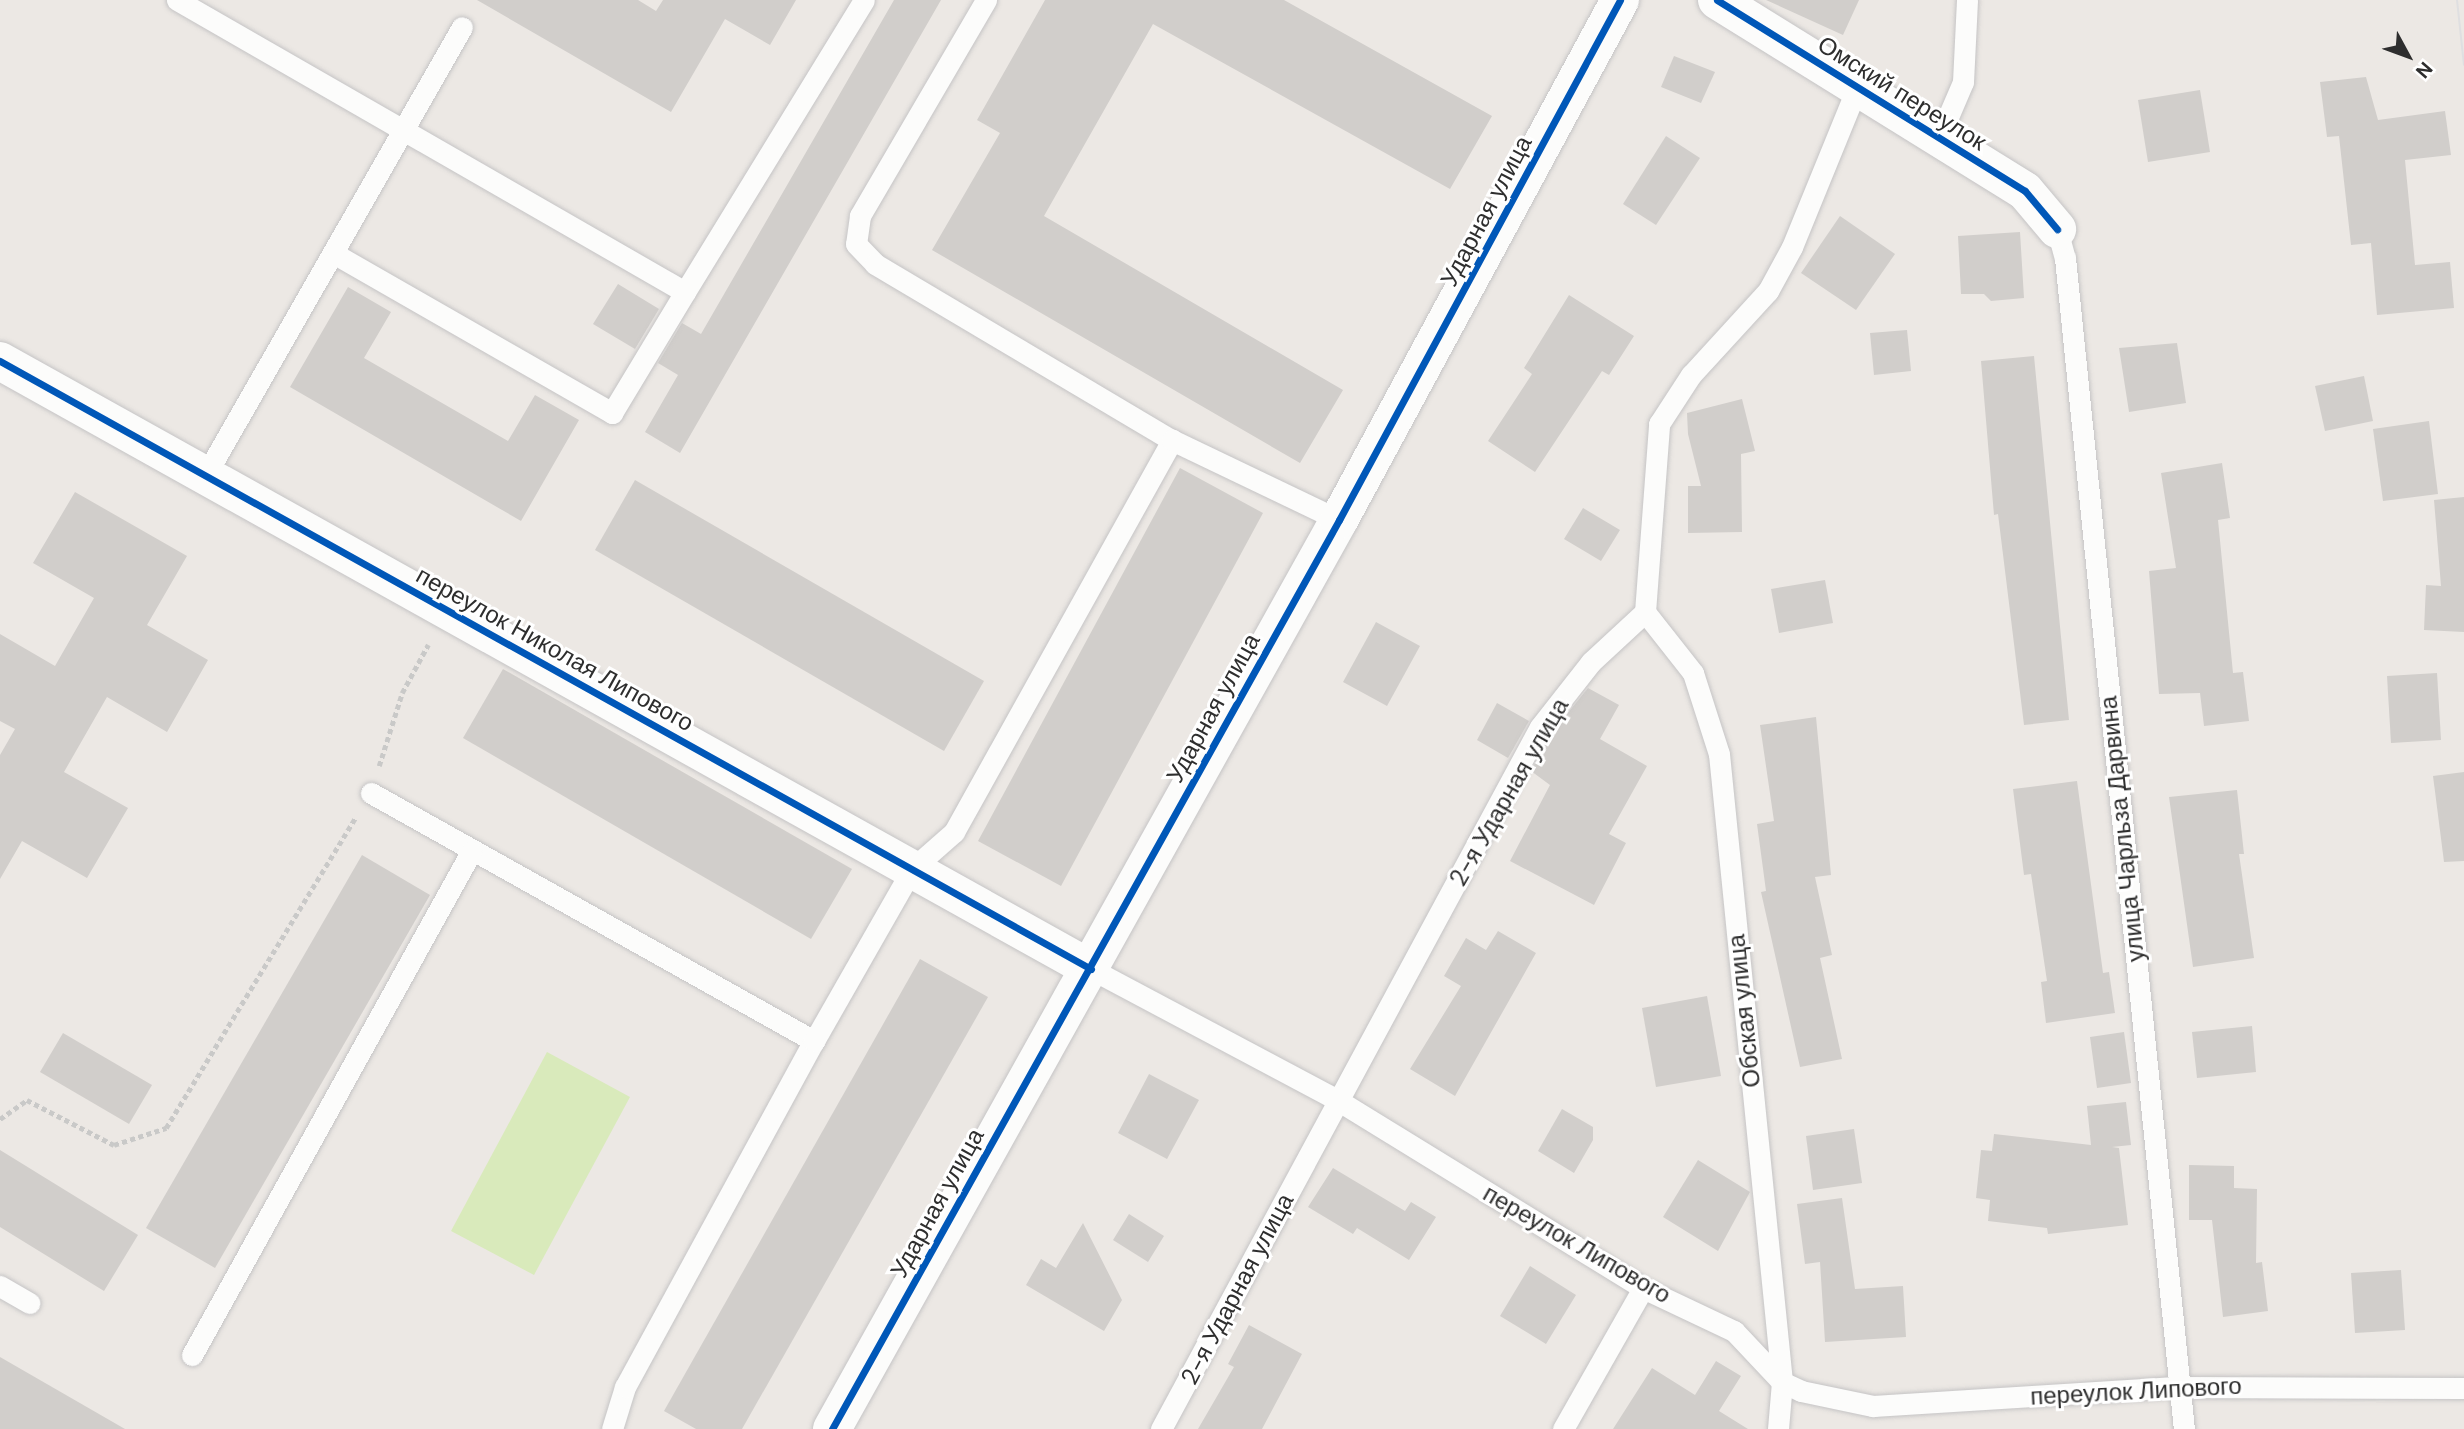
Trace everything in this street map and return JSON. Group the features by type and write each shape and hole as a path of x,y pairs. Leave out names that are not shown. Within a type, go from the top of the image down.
{"street":[{"name":"Омский переулок","path":"1717,0 2025,191 2057,229"},
{"name":"Ударная улица","path":"832,1429 1091,969 1339,520 1615,2"},
{"name":"переулок Николая Липового","path":"0,362 1091,969"}],"lane":[{"path":"177,0 685,292"},
{"path":"333,253 612,414 864,0"},
{"path":"986,0 860,216 856,244 875,264 1172,440 1339,520"},
{"path":"1939,138 1963,82 1967,0"},
{"path":"205,476 462,27"},
{"path":"1645,612 1659,424 1691,375 1768,291 1792,247 1857,88"},
{"name":"улица Чарльза Дарвина","path":"2057,229 2065,258 2184,1429"},
{"path":"612,1429 625,1387 814,1041 912,869 954,832 1172,440"},
{"name":"2-я Ударная улица","path":"1161,1429 1541,727 1591,662 1645,612"},
{"name":"Обская улица","path":"1645,612 1693,673 1719,754 1782,1382 1778,1429"},
{"path":"371,793 471,852 814,1041"},
{"path":"192,1355 471,852"},
{"name":"переулок Липового","path":"1091,969 1339,1101 1643,1288 1734,1331 1782,1382 1842,1403 1873,1406 2179,1387 2464,1388"},
{"path":"0,1286 29,1303"},
{"path":"1563,1429 1643,1288"}],"path":[{"path":"0,1119 27,1100 114,1145 166,1128 371,793 402,693 447,611"}],"green space":[{"path":"547,1052 630,1097 534,1275 451,1231"}],"building":[{"path":"477,0 638,0 656,11 663,0 796,0 770,45 725,19 671,112"},
{"path":"894,0 941,0 680,453 645,432 678,375 658,363 682,323 701,334"},
{"path":"1045,0 1284,0 1492,116 1450,189 1153,24 1044,216 1343,390 1300,463 932,250 1000,133 977,120"},
{"path":"1766,0 1859,0 1843,35"},
{"path":"1674,56 1715,72 1701,103 1661,87"},
{"path":"2366,77 2378,120 2445,111 2451,155 2405,160 2415,265 2450,262 2454,308 2377,315 2371,243 2351,245 2339,136 2327,137 2320,82"},
{"path":"2200,90 2210,152 2148,162 2138,100"},
{"path":"1666,136 1700,158 1656,225 1623,204"},
{"path":"1840,216 1895,254 1856,310 1801,273"},
{"path":"2020,232 2024,298 1991,301 1984,294 1961,294 1958,236"},
{"path":"618,284 659,309 635,349 593,324"},
{"path":"348,287 391,312 364,358 508,441 535,395 579,420 521,521 290,387"},
{"path":"1569,295 1634,336 1609,375 1602,371 1535,472 1488,441 1532,374 1524,368"},
{"path":"1907,330 1911,371 1874,375 1870,333"},
{"path":"2177,343 2186,403 2129,412 2119,348"},
{"path":"2034,356 2069,720 2024,725 1998,514 1994,515 1981,361"},
{"path":"2364,376 2373,421 2325,431 2315,386"},
{"path":"1742,399 1755,451 1741,454 1742,532 1688,533 1688,486 1701,486 1688,434 1687,413"},
{"path":"2429,421 2438,494 2383,501 2373,429"},
{"path":"2222,463 2230,518 2218,520 2233,673 2243,672 2249,721 2204,726 2200,693 2159,694 2149,571 2176,568 2161,473"},
{"path":"1180,468 1263,513 1061,886 978,841"},
{"path":"635,480 984,681 944,751 595,550"},
{"path":"75,492 187,556 147,625 208,660 167,732 107,697 64,772 128,808 87,878 22,841 0,879 0,755 15,729 0,721 0,634 55,666 94,598 33,563"},
{"path":"2464,497 2464,632 2424,630 2426,585 2441,586 2434,500"},
{"path":"1583,508 1620,530 1601,561 1564,539"},
{"path":"1825,580 1833,623 1779,633 1771,589"},
{"path":"1376,622 1420,646 1387,706 1343,682"},
{"path":"503,669 852,869 811,939 463,738"},
{"path":"2437,673 2441,740 2391,743 2387,676"},
{"path":"1588,688 1619,705 1600,739 1647,766 1609,834 1626,843 1594,905 1510,861 1550,785 1531,771 1551,734"},
{"path":"1497,703 1529,721 1508,758 1477,740"},
{"path":"1816,717 1831,875 1815,877 1832,955 1820,958 1842,1059 1800,1067 1761,892 1766,891 1757,824 1774,821 1760,725"},
{"path":"2464,772 2464,861 2444,862 2433,776"},
{"path":"2077,781 2103,973 2109,972 2115,1013 2046,1023 2041,982 2047,981 2031,874 2024,875 2013,789"},
{"path":"2237,790 2244,854 2239,854 2254,958 2193,967 2169,797"},
{"path":"362,855 430,895 215,1268 146,1228"},
{"path":"1498,931 1536,953 1455,1096 1410,1069 1461,986 1444,976 1466,938 1486,950"},
{"path":"920,959 988,997 742,1429 696,1429 664,1411"},
{"path":"1707,996 1721,1076 1656,1087 1642,1008"},
{"path":"2252,1026 2256,1072 2197,1078 2192,1032"},
{"path":"2124,1032 2131,1083 2097,1088 2090,1037"},
{"path":"63,1033 152,1085 129,1124 40,1072"},
{"path":"1149,1074 1199,1100 1167,1159 1118,1133"},
{"path":"2126,1102 2131,1145 2112,1147 2119,1148 2128,1225 2048,1234 2047,1228 1988,1221 1990,1200 1976,1198 1981,1150 1992,1151 1994,1134 2091,1145 2087,1106"},
{"path":"1562,1109 1593,1127 1593,1140 1574,1173 1538,1151"},
{"path":"1854,1129 1862,1183 1813,1190 1806,1136"},
{"path":"0,1150 138,1235 104,1291 0,1227"},
{"path":"1698,1160 1750,1192 1718,1251 1663,1217"},
{"path":"2189,1165 2234,1166 2234,1188 2257,1189 2256,1263 2262,1262 2268,1311 2223,1317 2212,1220 2189,1220"},
{"path":"1333,1168 1405,1211 1411,1202 1436,1217 1409,1260 1357,1228 1353,1234 1308,1207"},
{"path":"1842,1198 1855,1289 1903,1286 1906,1337 1825,1342 1820,1262 1805,1264 1797,1204"},
{"path":"1129,1214 1164,1236 1148,1262 1113,1240"},
{"path":"1083,1223 1122,1300 1104,1331 1026,1285 1041,1259 1056,1268"},
{"path":"1530,1266 1576,1295 1546,1344 1500,1316"},
{"path":"2401,1270 2405,1330 2355,1333 2351,1273"},
{"path":"1249,1325 1302,1354 1262,1429 1198,1429 1234,1367 1228,1364"},
{"path":"0,1357 125,1429 0,1429"},
{"path":"1716,1361 1741,1376 1719,1411 1748,1429 1613,1429 1652,1368 1695,1395"}],"tram line":[{"path":"2457,0 2464,65"}],"cycle path":[{"path":"832,1429 1339,520 1620,0"},
{"path":"1717,0 2025,191 2057,229"},
{"path":"0,361 1091,969"}]}
